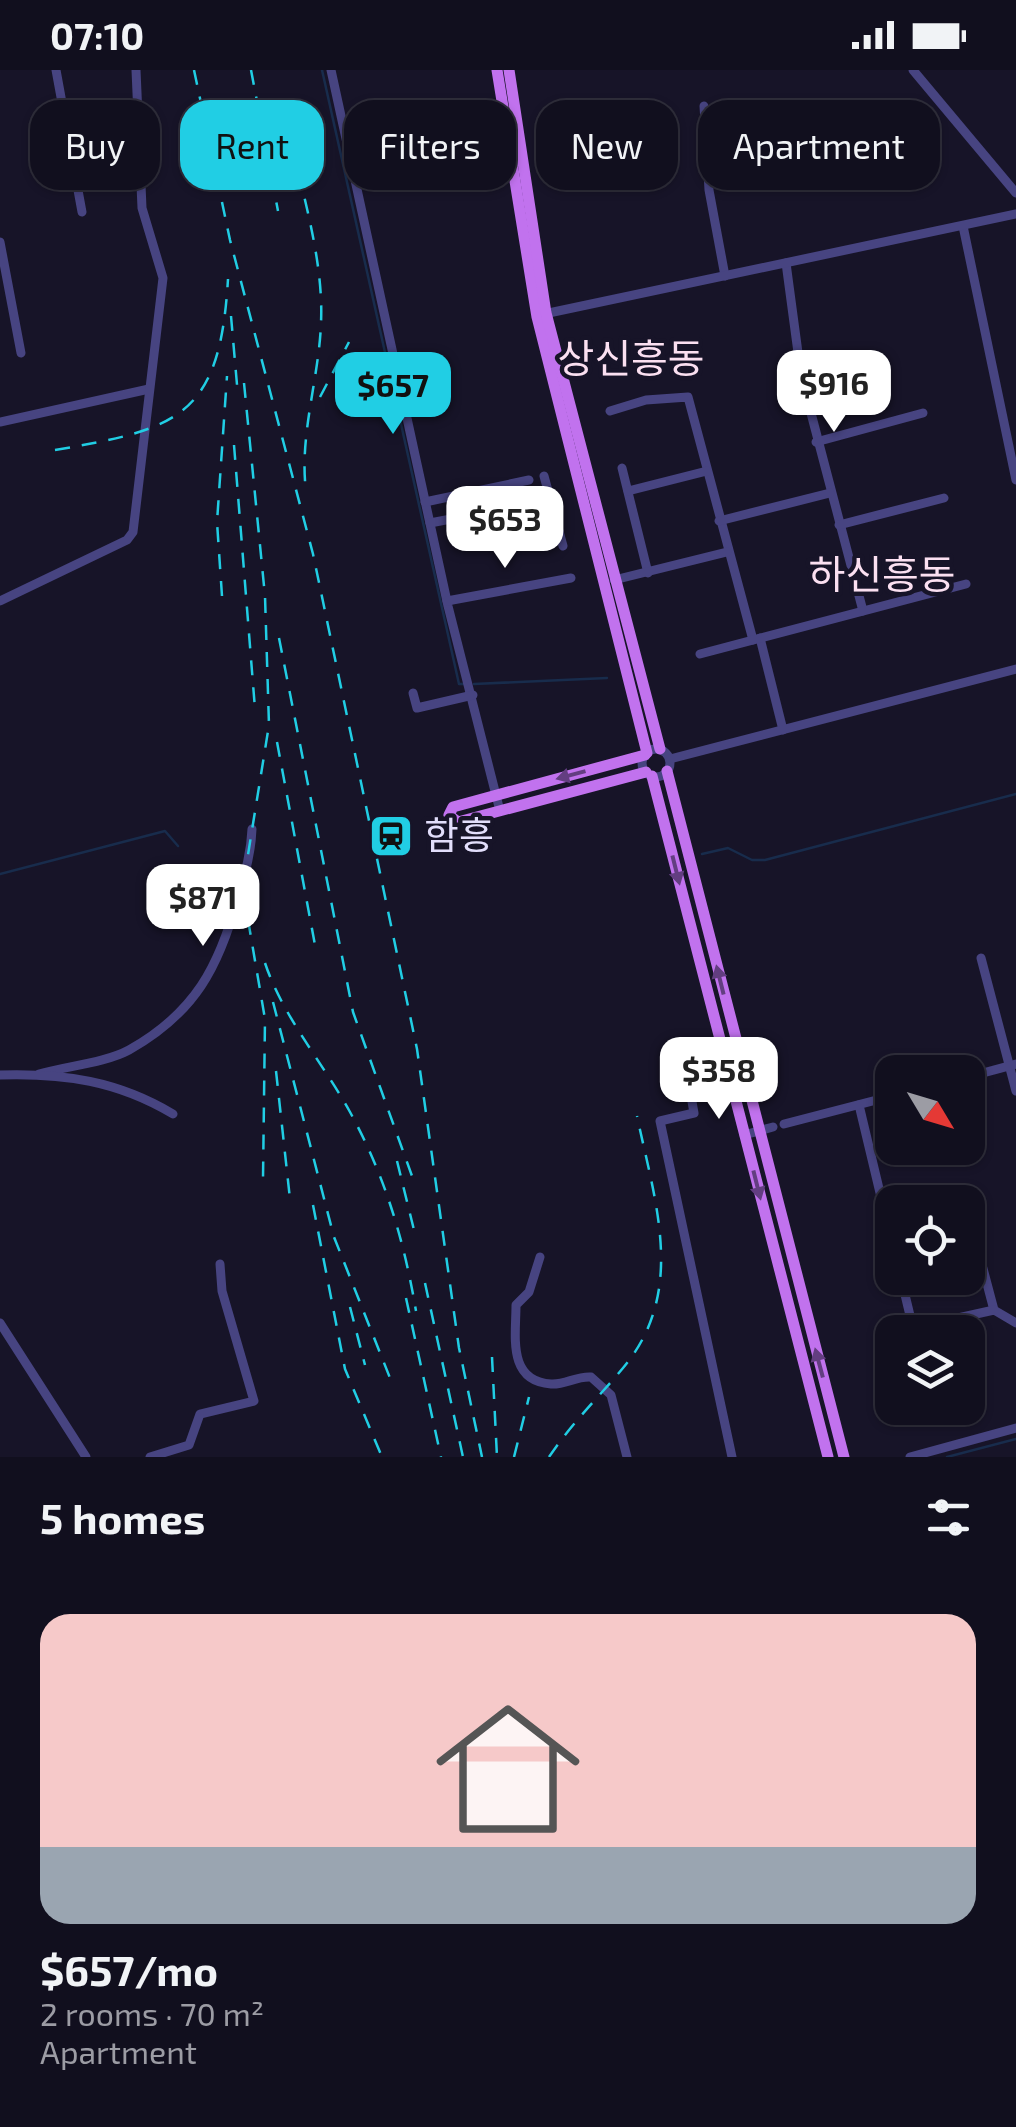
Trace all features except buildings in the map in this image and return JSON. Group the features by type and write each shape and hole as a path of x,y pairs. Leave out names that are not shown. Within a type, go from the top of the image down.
{"main road":[{"path":"497,70 542,315 844,1457"},
{"path":"509,70 542,315 658,757"},
{"path":"658,757 496,795 454,807 448,815 458,822 649,774 828,1457"}],"street":[{"path":"56,70 82,212"},
{"path":"0,601 131,537 163,278 142,208 136,70"},
{"path":"332,70 447,601 500,811"},
{"path":"914,70 1016,194"},
{"path":"709,190 725,276"},
{"path":"542,315 1016,214"},
{"path":"963,226 1016,480"},
{"path":"0,242 21,353"},
{"path":"786,263 796,350 816,442 863,611"},
{"path":"0,422 149,389"},
{"path":"610,412 646,400 688,397 727,552 783,730"},
{"path":"816,442 923,414"},
{"path":"622,468 648,572"},
{"path":"628,491 707,471"},
{"path":"544,476 562,546"},
{"path":"426,502 530,480"},
{"path":"719,521 830,493"},
{"path":"839,525 944,498"},
{"path":"430,523 550,500"},
{"path":"614,580 727,552"},
{"path":"447,601 571,578"},
{"path":"700,654 966,584"},
{"path":"649,774 658,757 783,730 1016,669"},
{"path":"413,694 417,708 472,695"},
{"path":"649,774 658,757"},
{"path":"39,1074 127,1051 191,999 212,973 224,947 251,858 252,830"},
{"path":"981,958 1013,1065 1016,1091"},
{"path":"985,1072 1013,1065"},
{"path":"0,1076 39,1074 118,1086 173,1114"},
{"path":"691,1096 694,1113 660,1121 732,1457"},
{"path":"744,1134 875,1100"},
{"path":"859,1104 880,1185"},
{"path":"540,1257 528,1292 516,1305 516,1364 525,1375 550,1384 591,1377 612,1395 627,1457"},
{"path":"150,1457 189,1445 200,1414 254,1401 222,1290 220,1264"},
{"path":"985,1276 994,1310"},
{"path":"905,1295 913,1328 994,1310 1016,1323"},
{"path":"0,1323 86,1457"},
{"path":"910,1457 1016,1428"}],"waterway":[{"path":"322,70 459,684 464,684"},
{"path":"474,684 607,678"},
{"path":"702,854 728,848 752,860 765,860 1016,794"},
{"path":"0,874 165,831 178,846"},
{"path":"947,1457 1016,1439"}],"railway":[{"path":"194,70 230,240 313,554 417,1049 459,1348 482,1457"},
{"path":"251,70 278,211"},
{"path":"302,190 321,298 305,449 306,491"},
{"path":"55,450 134,434 163,423 185,408 203,388 215,361 228,279"},
{"path":"231,316 238,396"},
{"path":"320,397 349,342"},
{"path":"222,596 217,522 227,376"},
{"path":"244,383 265,596 269,725 247,861 247,914 265,1019 263,1179"},
{"path":"234,445 255,709"},
{"path":"279,638 353,1012 412,1176"},
{"path":"277,742 315,945"},
{"path":"265,963 282,1002 350,1112 373,1160 399,1234 416,1311"},
{"path":"273,1002 334,1237 392,1383"},
{"path":"276,1071 290,1199"},
{"path":"549,1457 623,1368 643,1339 655,1309 661,1246 637,1116"},
{"path":"397,1161 415,1234"},
{"path":"313,1205 345,1369 382,1457"},
{"path":"425,1283 463,1457"},
{"path":"406,1298 441,1457"},
{"path":"350,1307 365,1365"},
{"path":"492,1357 497,1457"},
{"path":"514,1457 529,1397"}],"place":[{"name":"함흥","path":"391,836"}],"district":[{"name":"상신흥동","path":"631,359"},
{"name":"하신흥동","path":"882,575"}]}
